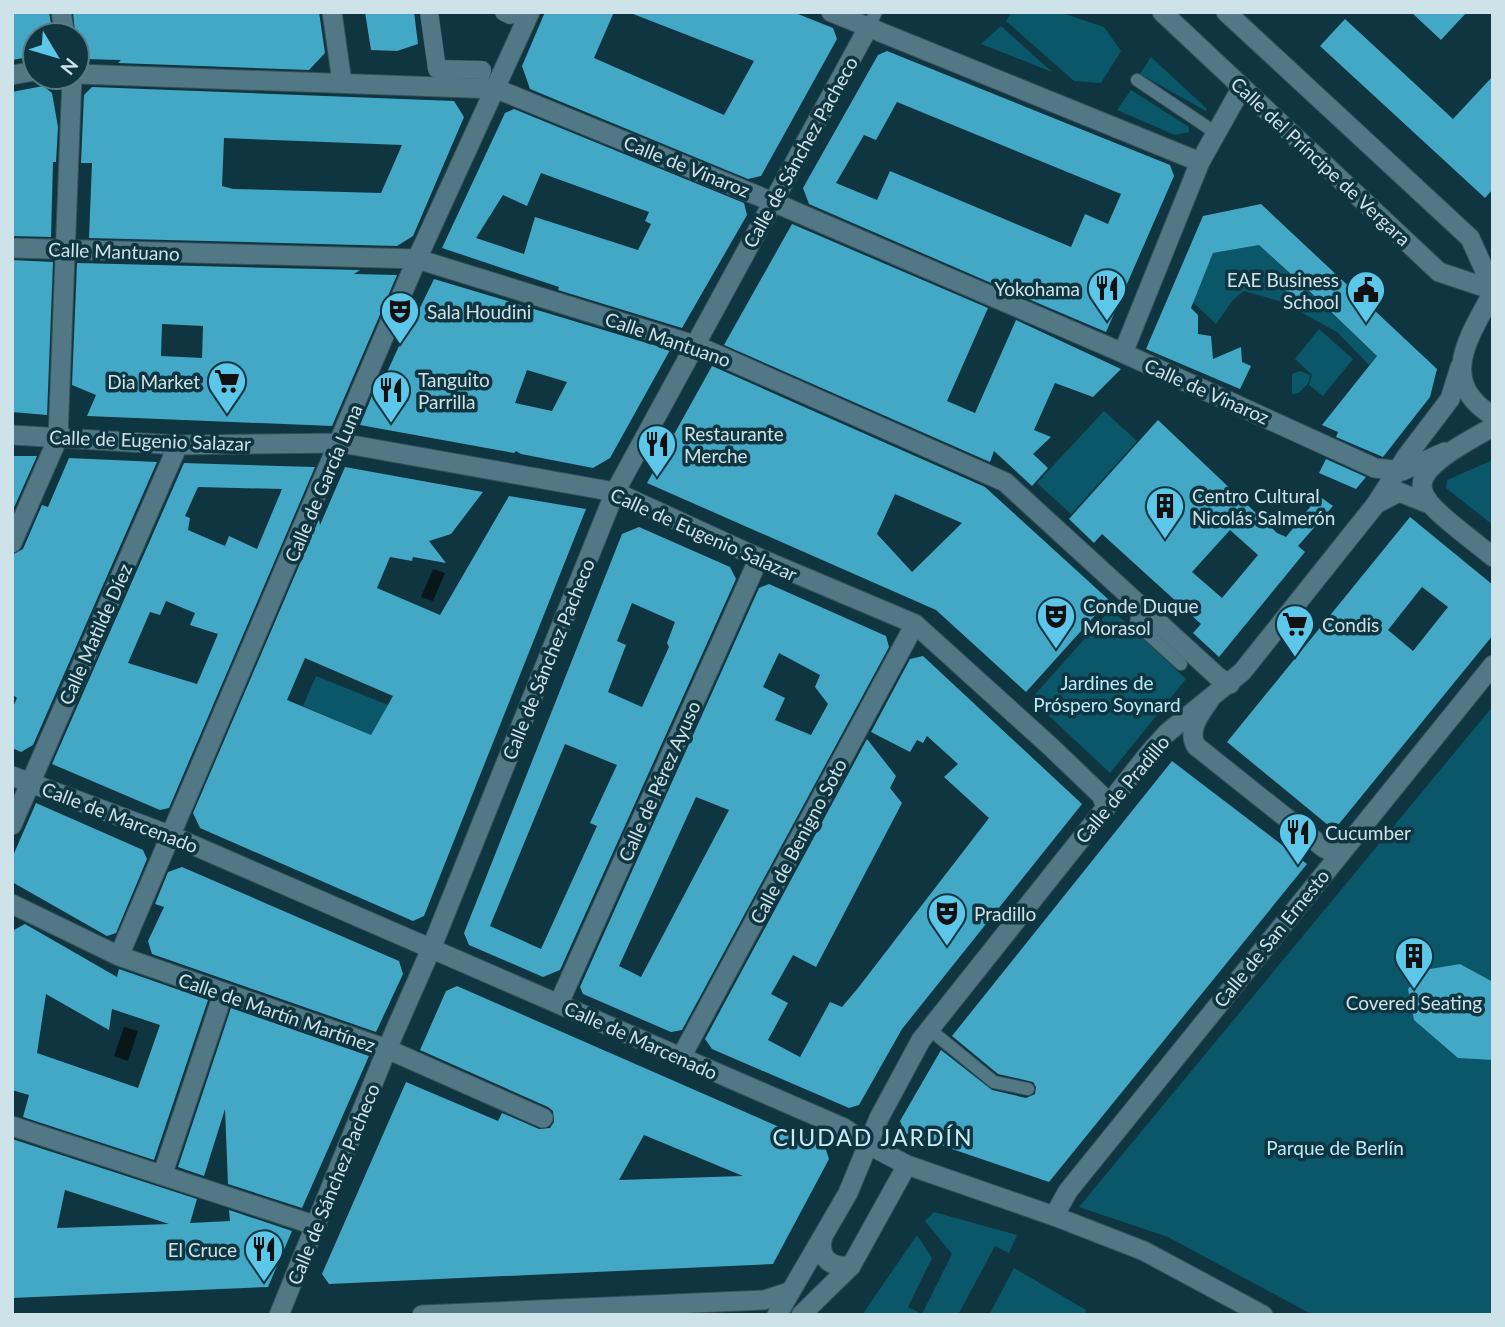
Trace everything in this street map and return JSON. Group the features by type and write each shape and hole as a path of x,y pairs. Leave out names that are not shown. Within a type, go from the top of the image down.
{"street":[{"path":"332,12 342,82"},
{"path":"429,12 437,69 482,70 481,74"},
{"name":"Calle de García Luna","path":"118,956 341,443 417,259 530,12"},
{"path":"831,12 865,19 1200,162"},
{"name":"Calle del Príncipe de Vergara","path":"1162,12 1439,272 1493,290"},
{"path":"1226,12 1470,238 1493,290"},
{"name":"Calle de Sánchez Pacheco","path":"279,1315 387,1049 431,949 615,492 773,202 865,19"},
{"name":"Calle de Vinaroz","path":"91,74 497,89 773,202 1122,353 1375,468 1396,472"},
{"path":"1122,353 1200,162 1242,87"},
{"path":"12,543 58,438 72,91"},
{"name":"Calle Mantuano","path":"12,248 417,259 695,345 1005,482 1217,677 1230,684"},
{"name":"Calle de Pradillo","path":"777,1315 858,1173 879,1118 929,1029 1167,733 1230,684 1376,504 1450,399 1462,354 1493,290"},
{"path":"1460,367 1462,380 1473,400 1493,416"},
{"path":"1396,472 1448,451 1493,427"},
{"name":"Calle de Eugenio Salazar","path":"12,435 178,444 341,443 615,492 759,558 915,624 1051,747 1101,795 1106,806"},
{"name":"Calle Matilde Díez","path":"12,825 21,779 178,444"},
{"path":"1427,503 1422,480 1448,451"},
{"path":"1376,504 1399,492 1427,503 1493,557"},
{"name":"Calle de Pérez Ayuso","path":"559,1003 759,558"},
{"name":"Calle de Benigno Soto","path":"684,1059 686,1048 915,624"},
{"name":"Calle de San Ernesto","path":"1054,1216 1068,1191 1493,665"},
{"path":"1209,701 1194,726 1193,741 1196,746 1324,848 1338,855"},
{"name":"Calle de Marcenado","path":"21,779 172,836 559,1003 844,1128 907,1166 1054,1216 1144,1251 1264,1315"},
{"name":"Calle de Martín Martínez","path":"12,904 118,956 387,1049 543,1118"},
{"path":"163,1173 223,994"},
{"path":"12,1126 163,1173 317,1226"},
{"path":"801,1315 851,1266 907,1166"},
{"path":"822,1240 821,1252 828,1261 838,1266 851,1266"},
{"path":"422,1315 764,1300 789,1292"}],"lane":[{"path":"1136,80 1216,133"},
{"path":"1139,604 1136,623 1181,664"},
{"path":"929,1029 994,1082 1027,1089"}],"green space":[{"path":"1012,12 1059,12 1104,27 1121,51 1101,83 1074,81 1006,21"},
{"path":"1001,26 1052,72 981,44"},
{"path":"1151,57 1207,109 1206,111 1140,74"},
{"path":"1131,90 1189,127 1189,132 1175,135 1117,110"},
{"path":"1259,245 1377,356 1369,365 1337,332 1282,302 1244,291 1233,300 1216,324 1193,302 1213,253"},
{"path":"1319,329 1353,359 1323,396 1309,385 1312,375 1295,359"},
{"path":"1300,371 1310,375 1309,382 1299,393 1292,394 1292,374"},
{"path":"1104,411 1137,441 1071,514 1037,483"},
{"path":"1493,460 1493,525 1446,488 1447,480"},
{"name":"Jardines de Próspero Soynard","path":"1111,609 1186,679 1110,773 1031,699"},
{"path":"316,676 388,705 371,735 303,706"},
{"name":"Parque de Berlín","path":"1493,706 1493,1315 1313,1315 1168,1237 1079,1207"},
{"path":"934,1212 1017,1235 1009,1253 995,1246 958,1315 862,1315 917,1235 932,1258 908,1307 922,1314 952,1254 925,1221"},
{"path":"1014,1268 1086,1310 1084,1315 989,1315"}],"shaded area":[{"path":"433,569 445,573 433,601 421,597"},
{"path":"124,1027 138,1031 128,1061 114,1056"}],"building":[{"path":"12,12 49,12 51,21 21,21 21,58 12,60"},
{"path":"73,12 319,12 325,53 309,70 118,63 121,60 91,59 91,21 74,21"},
{"path":"365,12 414,12 418,44 397,51 371,50"},
{"path":"545,12 614,12 594,58 724,115 754,61 628,12 793,12 833,28 837,39 761,176 748,179 530,89 522,66"},
{"path":"1411,12 1467,12 1441,40"},
{"path":"1345,19 1453,119 1493,76 1493,189 1485,198 1320,46"},
{"path":"887,51 1170,165 1174,176 1106,332 1026,298 1028,292 1004,281 998,286 809,204 803,188 878,55","holes":["897,102 1121,194 1108,224 1085,214 1071,247 890,171 877,200 836,183 864,135 876,140"]},
{"path":"92,87 454,101 464,117 413,236 397,246 89,238 92,163 81,163 84,95 91,91","holes":["224,138 402,145 381,193 233,189 222,186"]},
{"path":"12,92 52,93 58,127 56,162 53,162 51,237 12,236"},
{"path":"514,109 744,203 747,215 682,328 558,290 559,287 442,248 505,113","holes":["541,173 649,212 645,221 651,224 638,250 535,217 524,254 476,238 503,195 527,206"]},
{"path":"1261,204 1437,369 1430,397 1383,457 1336,437 1338,432 1322,425 1377,356 1306,288 1296,300 1283,288 1294,277 1259,245 1213,253 1191,308 1198,315 1198,334 1211,336 1213,359 1241,347 1242,362 1251,366 1240,389 1146,349 1203,216"},
{"path":"792,224 988,308 947,401 975,413 1016,320 1121,369 1093,397 1055,383 1034,430 1051,437 1033,454 1048,468 1032,486 994,451 990,462 724,345"},
{"path":"12,260 53,262 47,415 12,412"},
{"path":"77,263 360,270 354,274 397,275 332,426 87,416 96,395 72,385","holes":["162,324 203,326 202,358 161,356"]},
{"path":"434,279 670,350 610,458 593,468 516,451 514,453 360,425 378,381 383,381 405,333 399,332 411,303 416,316","holes":["527,370 567,382 552,411 515,403"]},
{"path":"712,366 985,487 1109,600 1026,692 936,610 647,483","holes":["895,494 962,523 912,572 877,534"]},
{"name":"Centro Cultural Nicolás Salmerón","path":"1158,420 1277,533 1286,537 1319,496 1333,506 1298,546 1305,552 1219,657 1193,633 1201,624 1102,534 1094,543 1069,519","holes":["1230,530 1258,555 1222,598 1192,572"]},
{"path":"12,456 37,456 12,512"},
{"path":"69,458 157,462 33,745 21,752 12,748 12,709 17,698 12,694 12,555 23,549 42,505 48,507"},
{"path":"1326,459 1366,477 1356,489 1319,473"},
{"path":"184,463 315,467 169,808 160,810 52,764","holes":["198,487 282,489 257,549 229,536 225,546 188,530 190,518 185,516","166,601 195,613 190,625 218,634 197,684 128,663 150,612 160,615"]},
{"path":"345,467 483,492 451,534 429,541 446,563 413,557 412,561 390,557 377,588 440,615 509,496 586,509 424,916 413,921 200,828 193,813 319,519 320,525","holes":["305,658 393,696 371,735 287,700"]},
{"path":"1410,517 1493,585 1493,635 1334,830 1227,742","holes":["1422,587 1448,607 1413,651 1388,630"]},
{"path":"639,527 730,567 736,579 560,970 543,977 469,945 464,933 622,534","holes":["632,603 675,622 667,643 669,647 642,707 608,692 626,645 617,641","565,744 617,765 590,823 597,826 541,949 490,926"]},
{"path":"769,584 886,636 889,647 682,1030 671,1032 583,994 580,987 759,588","holes":["779,653 820,675 815,687 828,704 811,735 775,720 785,698 763,687","696,797 729,810 641,977 619,966"]},
{"path":"923,656 1082,804 902,1029 859,1105 849,1108 712,1049 705,1039 867,739 896,776 890,788 902,803 816,967 793,955 771,994 788,1003 768,1040 800,1057 830,1002 842,1007 989,818 944,777 958,764 927,736 923,743 917,740 910,752 871,732 910,659"},
{"path":"1172,761 1307,864 1049,1182 905,1133 900,1121 941,1050 992,1090 1026,1098 1035,1094 1036,1087 1033,1082 998,1074 952,1036"},
{"path":"36,803 143,850 147,859 116,933 107,936 12,882 12,858"},
{"path":"182,867 399,961 403,974 376,1032 152,954 148,941 164,907 155,904 168,872"},
{"path":"25,924 117,977 119,969 208,1000 154,1160 23,1117 29,1095 12,1090 12,931","holes":["46,994 109,1030 112,1009 160,1025 138,1088 37,1053"]},
{"path":"1460,964 1493,982 1493,1060 1458,1058 1414,1020 1408,989 1424,970"},
{"path":"457,986 825,1147 829,1159 773,1264 329,1284 322,1274 406,1082 498,1121 502,1113 539,1129 550,1128 554,1122 553,1111 548,1107 420,1050 446,991","holes":["644,1135 743,1176 619,1180"]},
{"path":"231,1008 369,1056 302,1208 228,1184 225,1109 204,1176 178,1167"},
{"path":"12,1139 197,1199 190,1223 230,1221 229,1210 292,1231 268,1287 12,1298","holes":["65,1190 169,1224 57,1228"]}],"place":[{"name":"Yokohama","path":"1107,322"},
{"name":"EAE Business School","path":"1366,324"},
{"name":"Sala Houdini","path":"400,345"},
{"name":"Dia Market","path":"227,415"},
{"name":"Tanguito Parrilla","path":"391,424"},
{"name":"Restaurante Merche","path":"657,478"},
{"name":"Centro Cultural Nicolás Salmerón","path":"1165,540"},
{"name":"Conde Duque Morasol","path":"1056,650"},
{"name":"Condis","path":"1295,658"},
{"name":"Cucumber","path":"1298,866"},
{"name":"Pradillo","path":"947,947"},
{"name":"Covered Seating","path":"1414,990"},
{"name":"El Cruce","path":"264,1283"}],"district":[{"name":"CIUDAD JARDÍN","path":"873,1137"}]}
